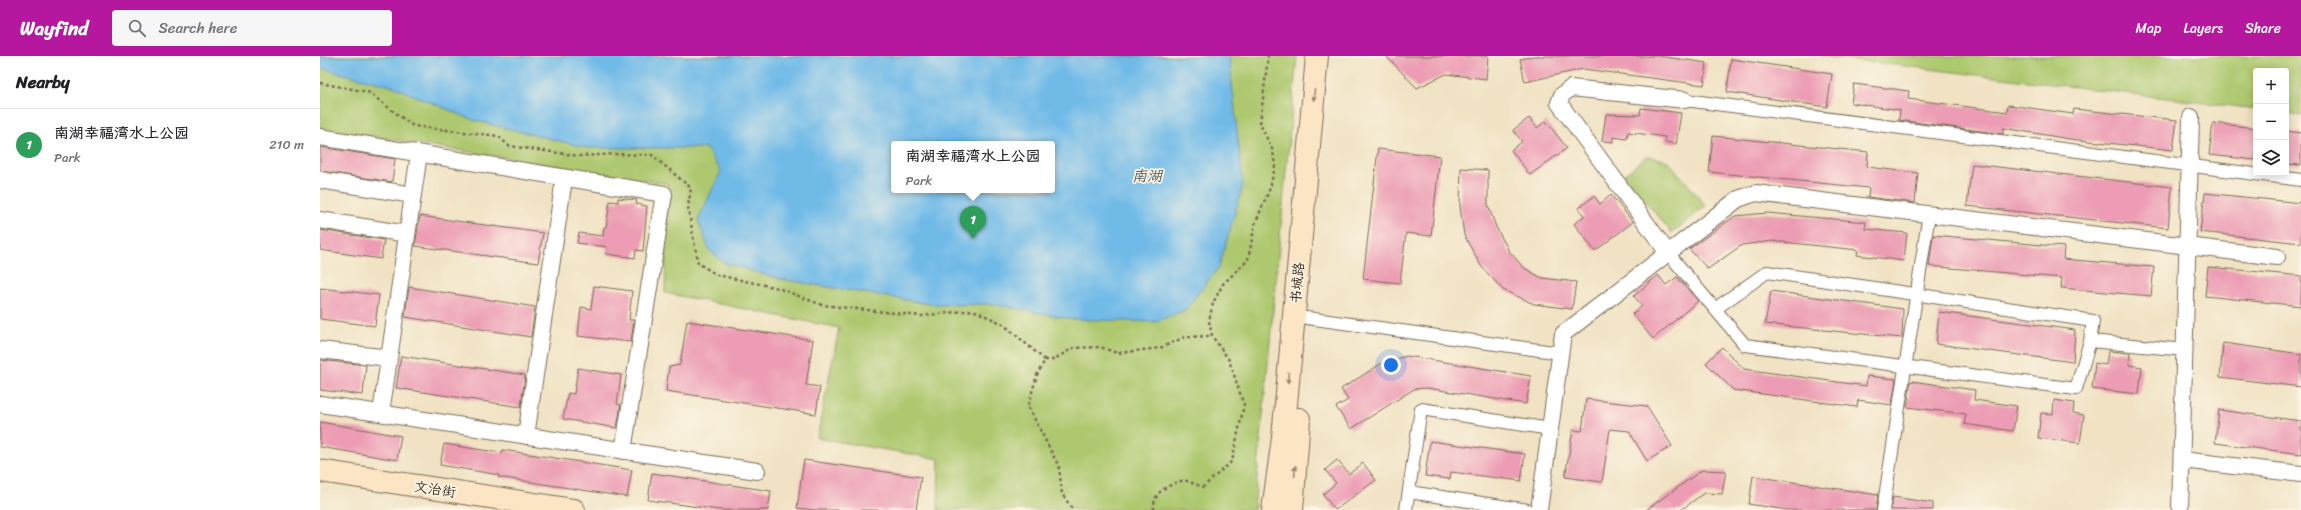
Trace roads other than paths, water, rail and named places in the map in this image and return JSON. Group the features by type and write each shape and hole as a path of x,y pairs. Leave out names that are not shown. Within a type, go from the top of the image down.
{"main road":[{"name":"书城路","path":"1273,510 1283,438 1318,56"},
{"name":"书城路","path":"1292,510 1307,318 1332,56"},
{"name":"文治街","path":"320,471 574,510"},
{"name":"文治街","path":"320,485 485,510"}],"street":[{"path":"1715,309 1767,272 2093,321 2090,341 2076,389 1745,345 1668,253 1560,103 1562,95 1571,88 1685,100 2301,180"},
{"path":"2180,510 2191,117"},
{"path":"320,138 564,179 664,194 623,451"},
{"path":"380,413 419,154"},
{"path":"526,436 564,179"},
{"path":"320,180 413,194"},
{"path":"1539,510 1564,334 1738,199 1756,193 2277,257"},
{"path":"1883,510 1929,214"},
{"path":"320,220 407,234"},
{"path":"1307,318 1561,353"},
{"path":"2090,341 2185,350"},
{"path":"320,350 389,358"},
{"path":"320,404 757,471"},
{"path":"1406,510 1421,409 1550,429"},
{"path":"2182,460 2301,474"},
{"path":"1409,492 1528,510"}],"water":[{"name":"南湖","path":"320,56 1229,56 1243,185 1219,267 1185,310 1155,322 1071,319 992,304 936,305 780,279 724,263 709,250 698,220 721,171 706,148 588,148 473,120 392,86 320,68"}],"place":[{"name":"南湖幸福湾水上公园","path":"973,239"}]}
